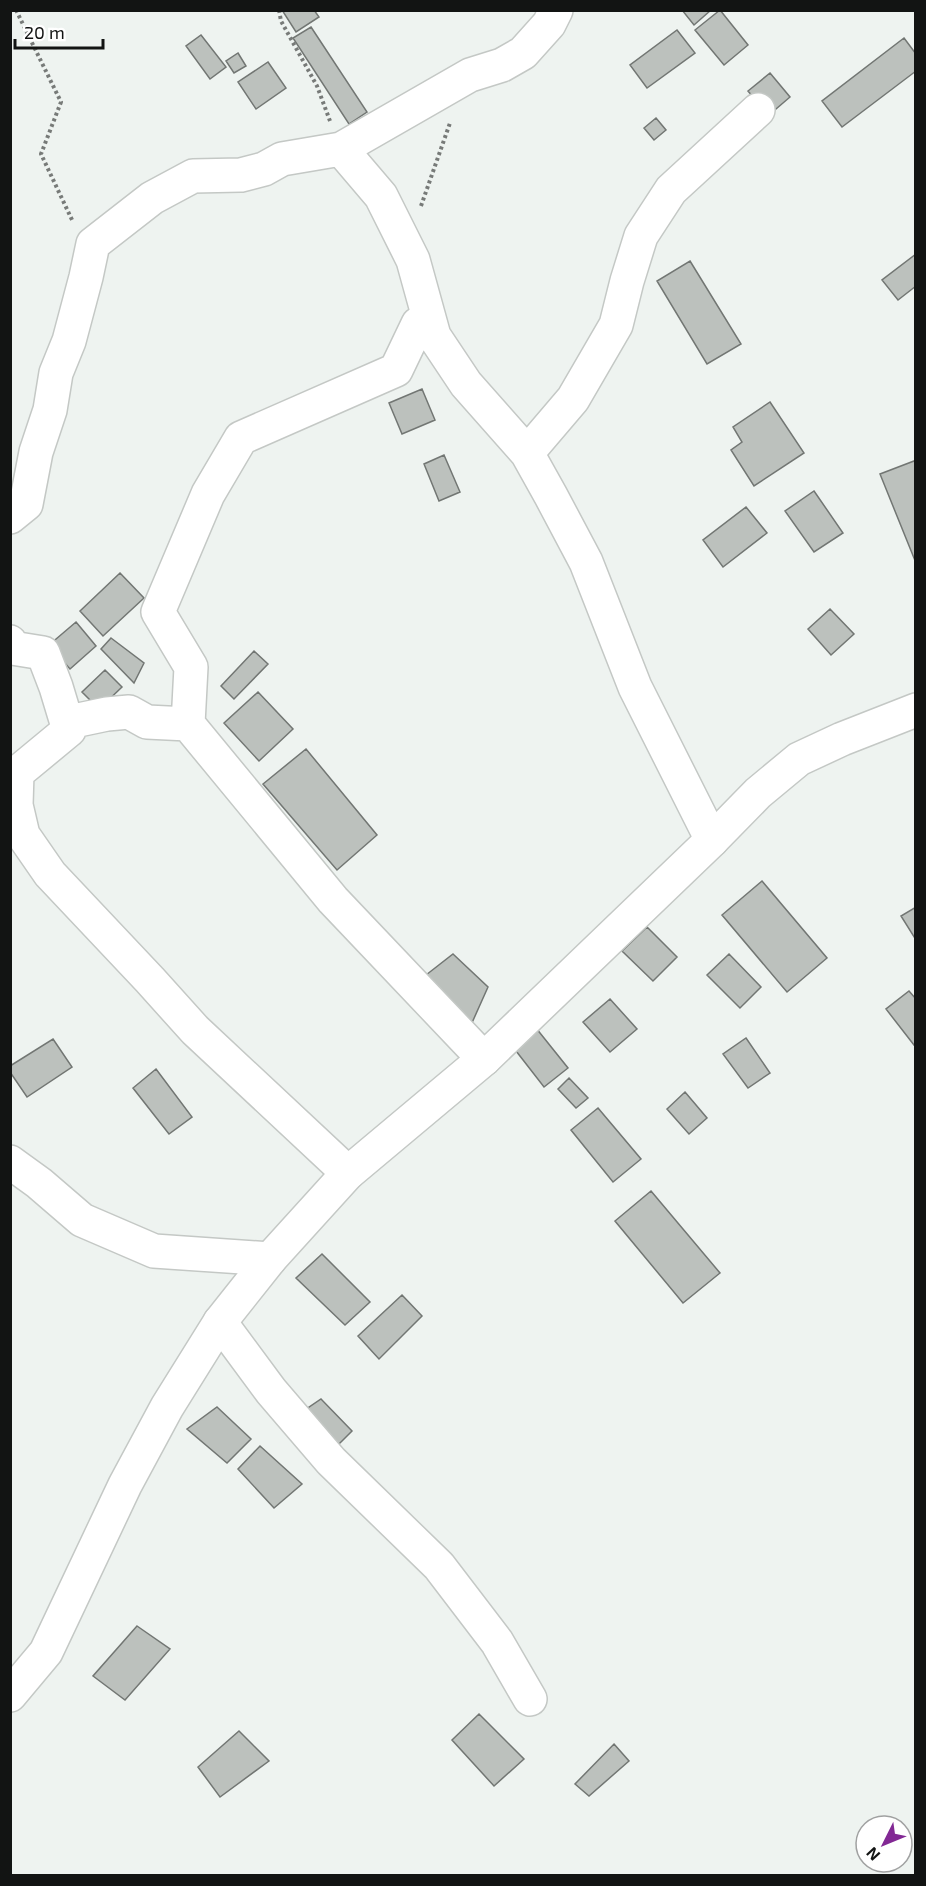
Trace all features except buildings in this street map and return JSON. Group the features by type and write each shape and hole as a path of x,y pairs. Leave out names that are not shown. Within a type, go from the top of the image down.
{"street":[{"path":"10,517 26,504 36,452 50,410 56,373 69,341 93,244 152,198 193,176 241,175 264,169 282,159 341,149 470,75 502,65 523,53 549,24 556,10"},
{"path":"528,453 573,399 616,324 641,236 670,190 758,110"},
{"path":"341,149 381,196 413,260 434,336 466,384 528,453 586,562 635,687 712,840"},
{"path":"418,324 396,370 241,438 208,495 158,612 191,668 188,724 333,900 484,1059"},
{"path":"10,642 12,648 43,653 69,730"},
{"path":"10,1695 46,1652 130,1475 167,1407 220,1322 270,1259 348,1173 484,1059 758,793 799,759 915,710"},
{"path":"69,730 69,722 129,712 147,722 188,724"},
{"path":"69,730 17,773 16,805 23,835 50,874 195,1030 348,1173"},
{"path":"10,1162 39,1183 82,1220 154,1251 270,1259"},
{"path":"220,1322 271,1391 331,1461 439,1566 497,1642 530,1699"}],"path":[{"path":"16,10 61,102 41,154 90,258"},
{"path":"279,10 281,21 317,86 341,149"},
{"path":"420,210 445,135 470,75"}]}
